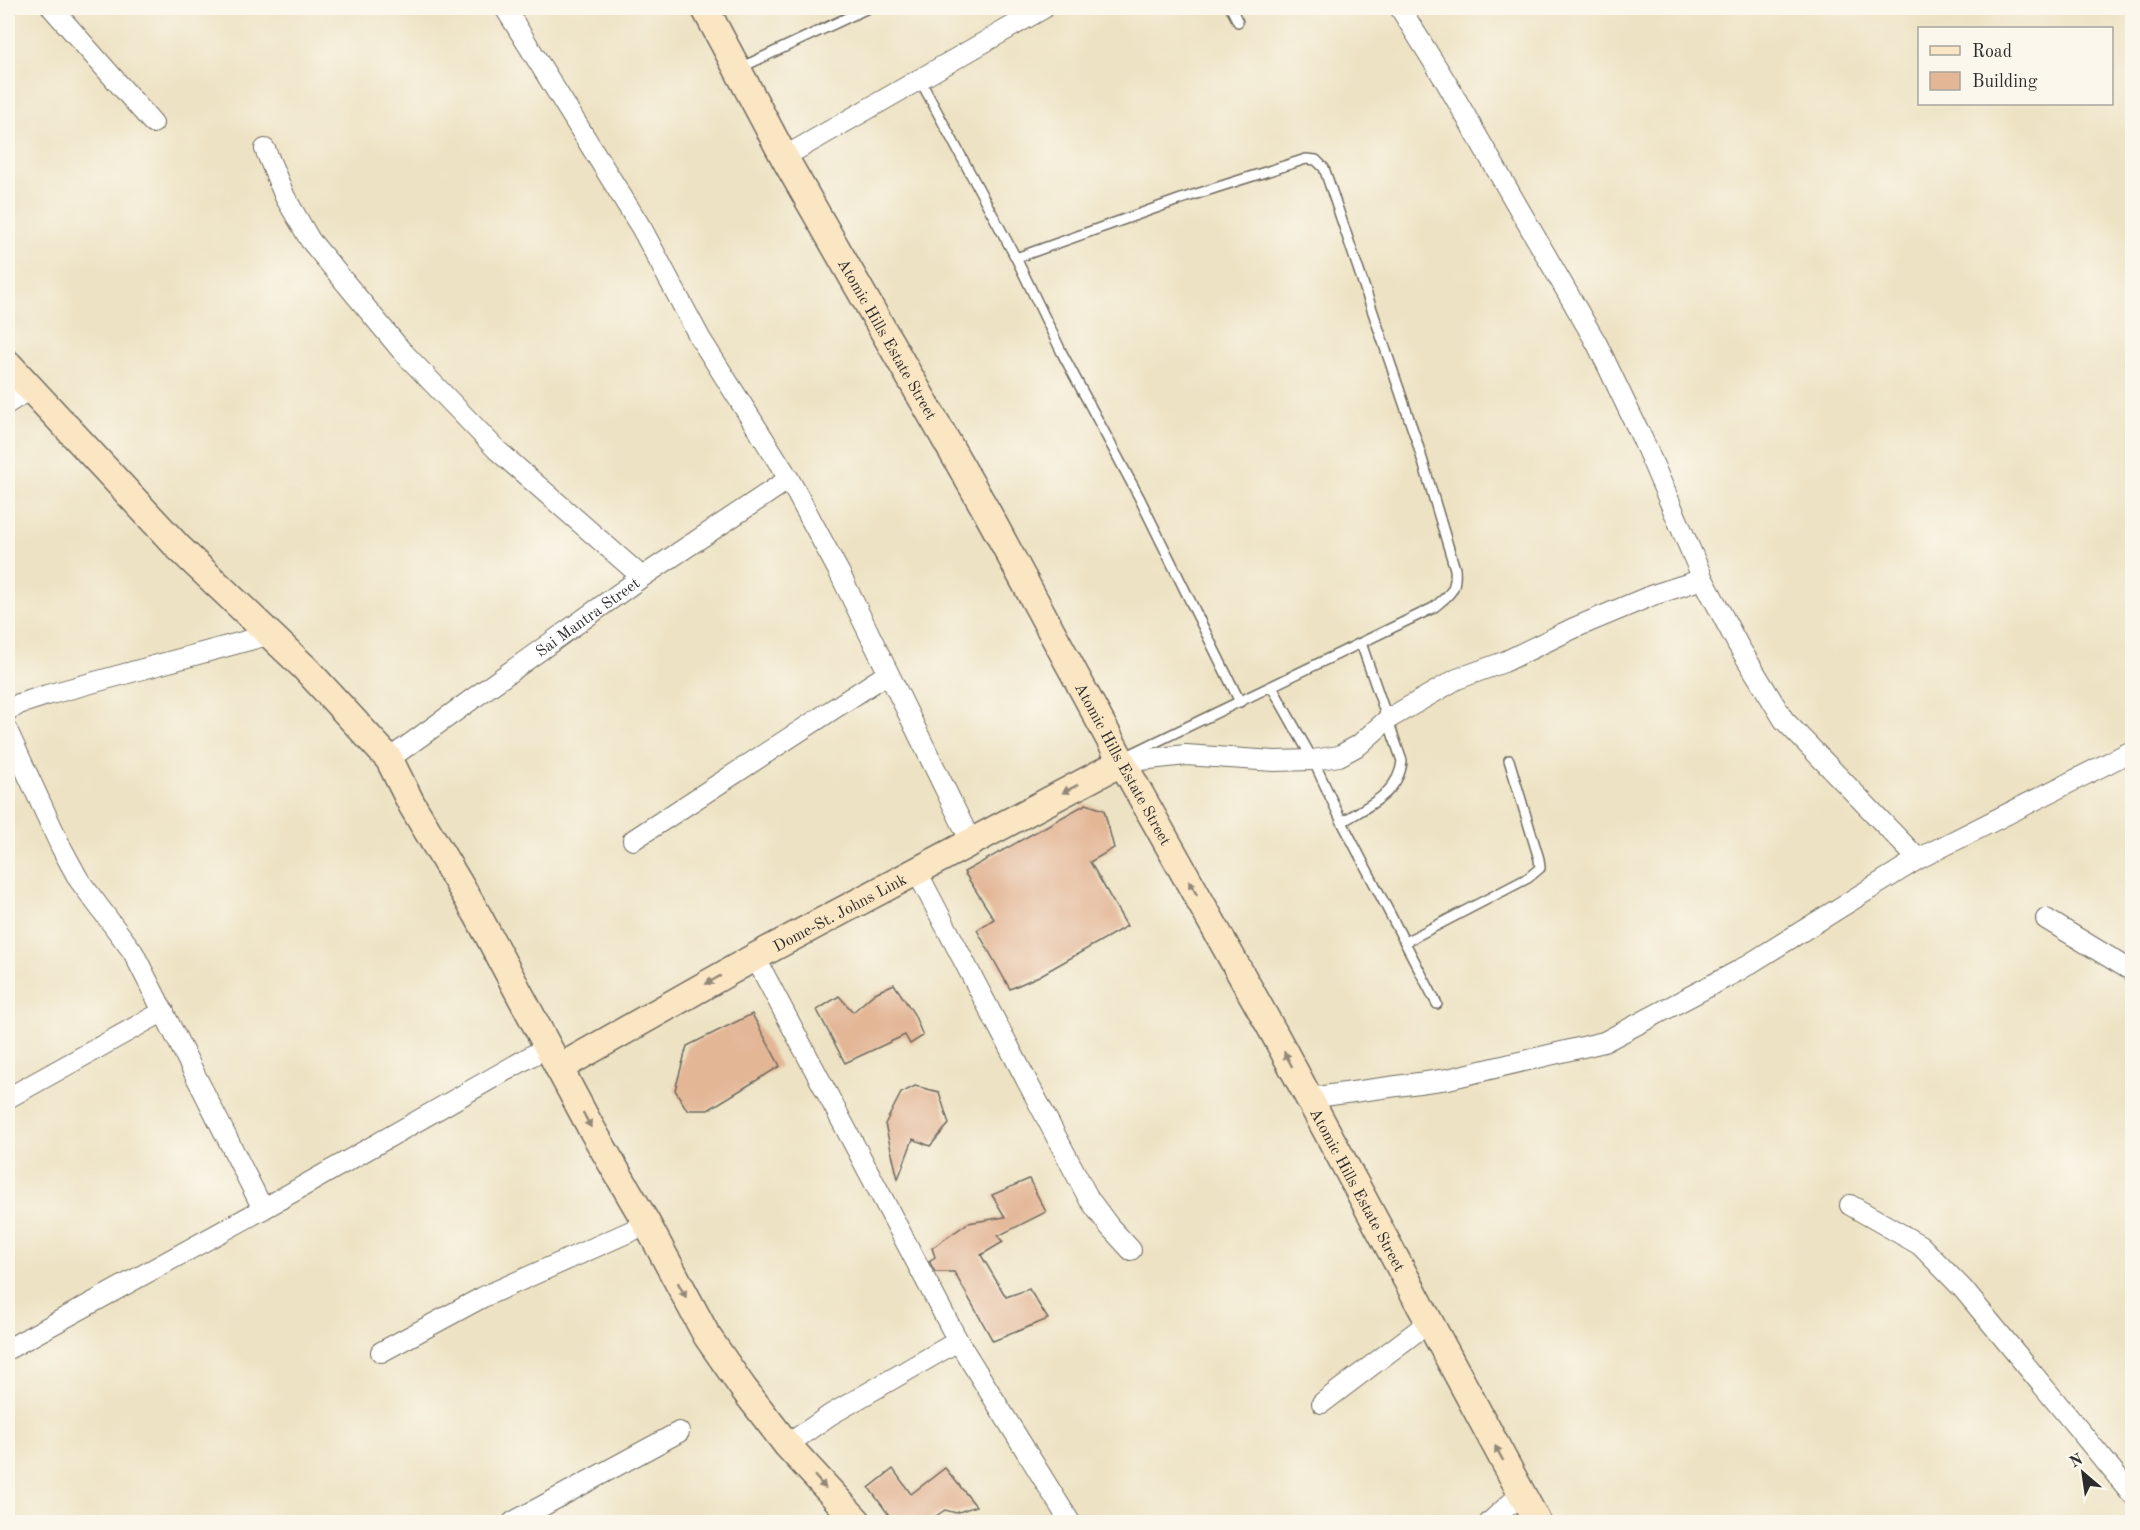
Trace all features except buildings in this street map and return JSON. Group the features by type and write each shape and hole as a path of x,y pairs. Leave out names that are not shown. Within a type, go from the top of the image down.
{"main road":[{"name":"Atomic Hills Estate Street","path":"705,8 784,157 987,512 1309,1098 1537,1522"},
{"path":"8,364 178,547 305,668 389,759 412,805 477,914 553,1058 707,1336 743,1388 788,1445 858,1522"},
{"name":"Dome-St. Johns Link","path":"553,1058 755,957 1122,761"}],"street":[{"path":"52,8 153,123"},
{"path":"505,8 642,230 700,338 789,479 839,572 971,842"},
{"path":"784,157 1044,8"},
{"path":"1400,8 1446,82 1597,344 1642,438 1703,579 1738,645 1784,720 1918,859"},
{"path":"266,149 285,197 310,240 401,350 497,450 642,577"},
{"path":"8,403 30,389"},
{"name":"Sai Mantra Street","path":"389,759 642,577 789,479"},
{"path":"1122,761 1186,755 1274,761 1313,760 1338,756 1359,745 1388,719 1457,679 1504,662 1574,628 1653,595 1703,579"},
{"path":"8,711 19,704 48,695 268,635"},
{"path":"633,840 887,674"},
{"path":"8,732 61,847 79,880 133,952 264,1209"},
{"path":"1309,1098 1448,1079 1604,1042 1738,971 1918,859 2133,751"},
{"path":"917,872 1089,1199 1131,1250"},
{"path":"2046,919 2133,971"},
{"path":"755,957 958,1341 1070,1522"},
{"path":"8,1098 164,1011"},
{"path":"8,1349 264,1209 553,1058"},
{"path":"1850,1205 1920,1245 1963,1289 2133,1494"},
{"path":"381,1352 483,1297 647,1224"},
{"path":"1322,1402 1429,1322"},
{"path":"788,1445 830,1415 958,1341"},
{"path":"513,1522 535,1518 679,1432"},
{"path":"1490,1522 1521,1494"}],"lane":[{"path":"737,69 868,8"},
{"path":"1231,8 1238,22"},
{"path":"920,80 1016,258 1062,353 1139,497 1240,702"},
{"path":"1016,258 1184,198 1306,159 1321,163 1417,442 1455,569 1456,581 1453,591 1433,608 1122,761"},
{"path":"1342,822 1388,794 1398,779 1402,761 1361,643"},
{"path":"1272,687 1313,760 1342,822 1437,1004"},
{"path":"1405,942 1528,878 1540,868 1509,760"}]}
